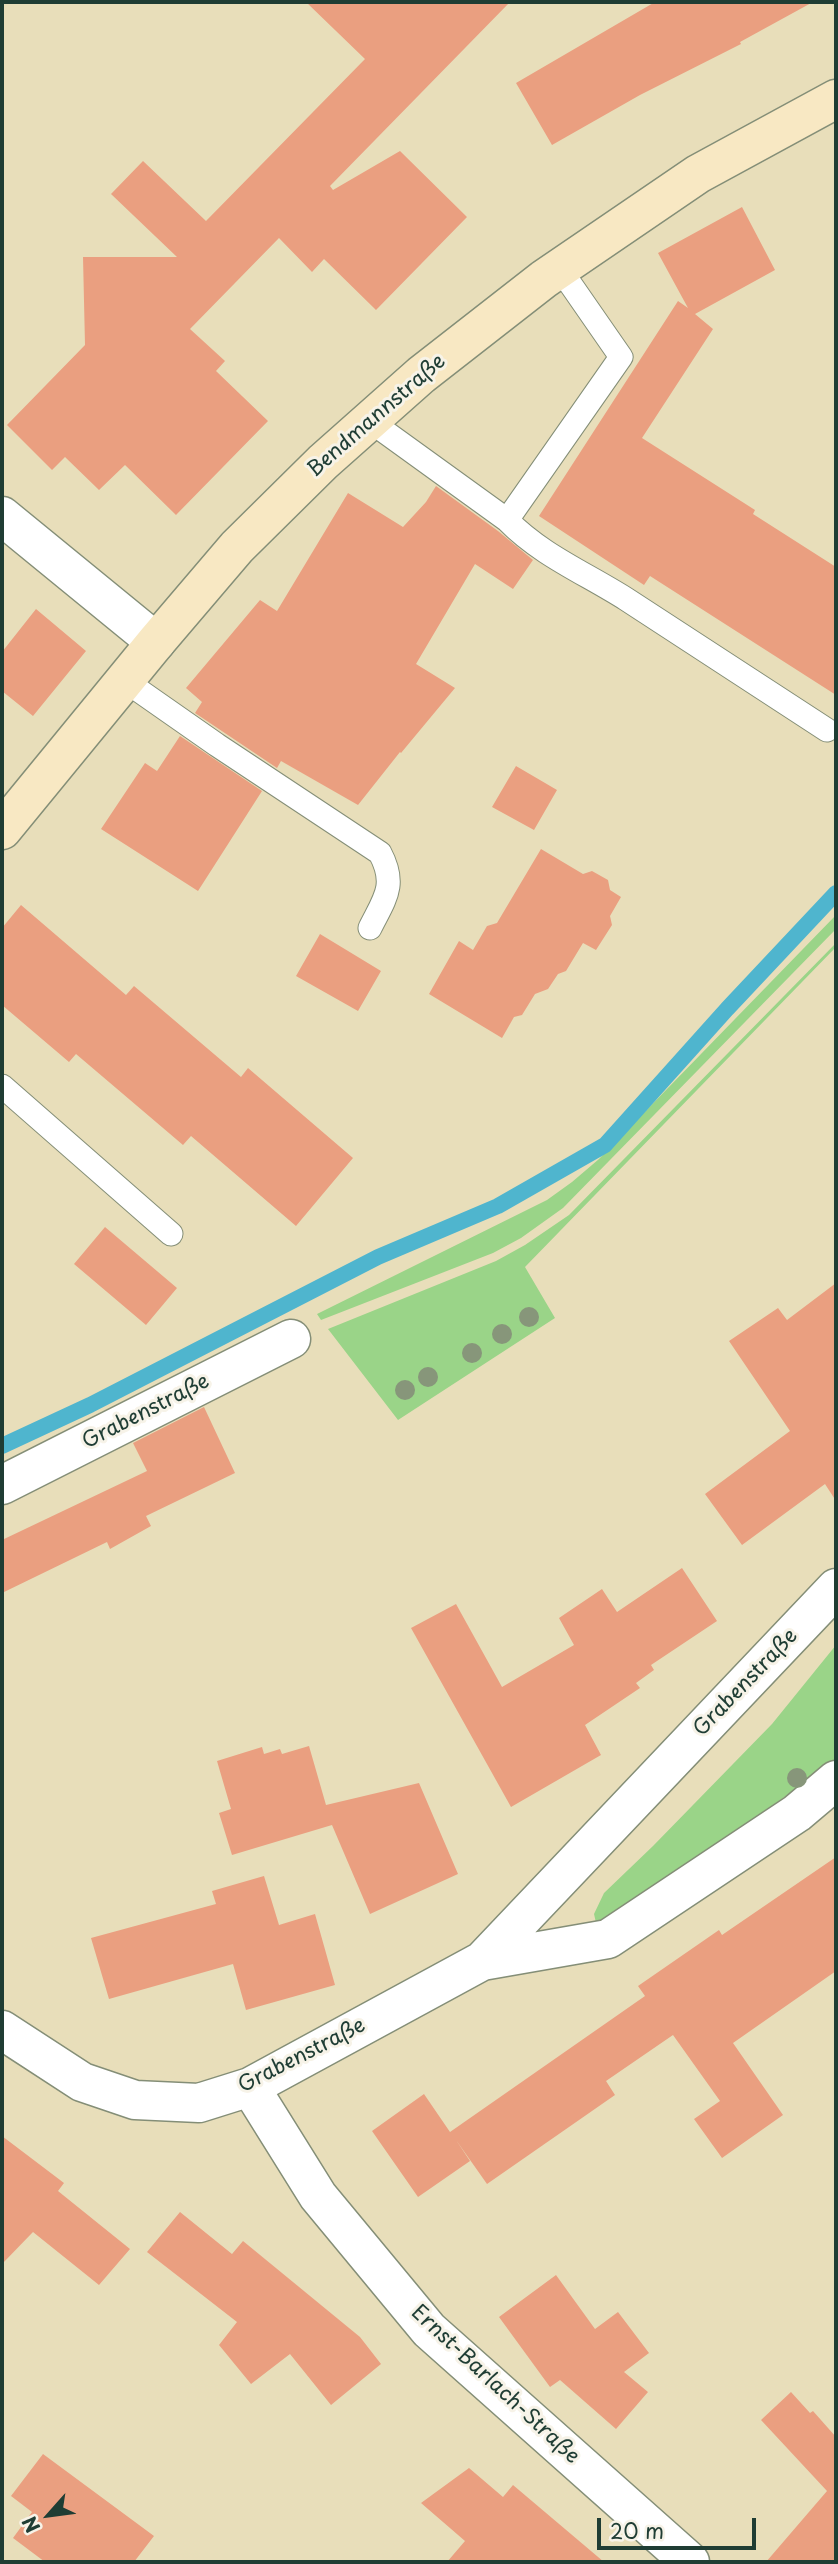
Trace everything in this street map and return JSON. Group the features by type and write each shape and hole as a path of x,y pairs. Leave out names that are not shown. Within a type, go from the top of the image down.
{"street":[{"name":"Bendmannstraße","path":"2,830 237,547 323,462 421,374 560,269 698,174 836,99"},
{"path":"2,516 156,642"},
{"name":"Grabenstraße","path":"2,1485 291,1339"},
{"name":"Grabenstraße","path":"2,2029 82,2082 135,2100 199,2103 250,2087 482,1961 836,1588"},
{"name":"Grabenstraße","path":"482,1961 608,1940 797,1813 836,1780"},
{"name":"Ernst-Barlach-Straße","path":"250,2087 318,2196 429,2330 690,2562"}],"lane":[{"path":"506,520 621,357 560,269"},
{"path":"370,421 506,520 546,553 627,600 827,730"},
{"path":"124,680 380,853 389,870 388,892 370,928"},
{"path":"2,1086 171,1234"}],"green space":[{"path":"836,915 836,929 563,1208 521,1238 493,1253 321,1320 317,1314 547,1200 572,1182 599,1159"},
{"path":"836,943 836,947 525,1267 555,1318 398,1420 328,1329 496,1261 569,1215"},
{"path":"836,1645 836,1760 691,1864 597,1927 594,1914 604,1893 772,1724"}],"building":[{"path":"306,2 510,2 330,186 333,190 400,151 467,217 376,310 324,259 312,272 279,238 190,329 225,361 216,371 268,421 176,515 125,465 99,490 65,457 52,470 7,425 85,345 83,257 177,257 111,194 143,161 206,221 365,59"},
{"path":"655,2 813,2 740,42 741,44 640,95 552,145 516,83"},
{"path":"742,207 775,270 695,314 713,329 642,438 755,510 753,514 836,567 836,695 650,576 644,585 539,516 678,301 688,308 658,253"},
{"path":"436,486 533,560 513,589 475,564 416,664 455,688 358,805 281,761 277,768 195,713 202,702 186,688 260,600 277,611 348,493 403,527 426,502"},
{"path":"36,609 86,651 33,716 2,691 2,652"},
{"path":"180,736 262,791 198,891 101,829 145,763 157,771"},
{"path":"516,766 557,790 534,830 492,807"},
{"path":"541,849 583,874 592,871 608,880 610,890 621,897 610,916 612,925 596,950 583,943 566,971 558,974 548,989 535,994 522,1015 514,1017 502,1038 429,994 459,941 473,950 487,926 497,923"},
{"path":"21,905 126,995 134,986 241,1077 248,1068 353,1158 296,1226 191,1136 183,1145 76,1054 69,1062 2,1005 2,928"},
{"path":"320,934 381,971 358,1011 296,976"},
{"path":"105,1227 177,1288 146,1325 74,1264"},
{"path":"836,1283 836,1501 825,1484 742,1545 705,1494 790,1431 729,1341 778,1308 787,1320"},
{"path":"204,1407 235,1473 146,1516 151,1526 110,1549 107,1542 2,1593 2,1540 147,1471 133,1443"},
{"path":"682,1568 717,1621 651,1665 654,1670 636,1683 640,1688 585,1725 601,1755 511,1807 411,1628 456,1604 502,1687 574,1645 559,1618 602,1589 617,1612"},
{"path":"309,1746 326,1805 419,1783 458,1874 370,1914 332,1825 232,1855 219,1813 231,1809 217,1761 262,1747 264,1754 280,1749 282,1754"},
{"path":"836,1857 836,1971 733,2043 783,2115 722,2158 694,2119 720,2101 673,2035 606,2081 615,2095 487,2184 456,2140 470,2161 418,2197 372,2131 424,2094 450,2132 645,1996 638,1986 719,1930 722,1935"},
{"path":"264,1876 279,1925 315,1914 335,1985 246,2010 233,1964 109,1999 91,1938 216,1904 212,1891"},
{"path":"2,2136 64,2183 58,2191 130,2249 99,2285 33,2232 2,2264"},
{"path":"180,2212 232,2254 243,2241 360,2337 381,2364 331,2405 290,2354 251,2384 219,2345 237,2322 147,2252"},
{"path":"556,2275 595,2329 618,2312 649,2353 624,2372 648,2392 616,2429 560,2380 550,2387 499,2317"},
{"path":"791,2392 810,2413 813,2411 836,2437 836,2562 766,2562 827,2491 761,2420"},
{"path":"43,2454 154,2536 134,2562 45,2562 13,2538 32,2512 11,2496"},
{"path":"469,2468 503,2497 513,2485 604,2562 447,2562 465,2541 421,2503"}],"waterway":[{"path":"2,1446 90,1405 378,1257 498,1206 605,1145 836,893"}]}
